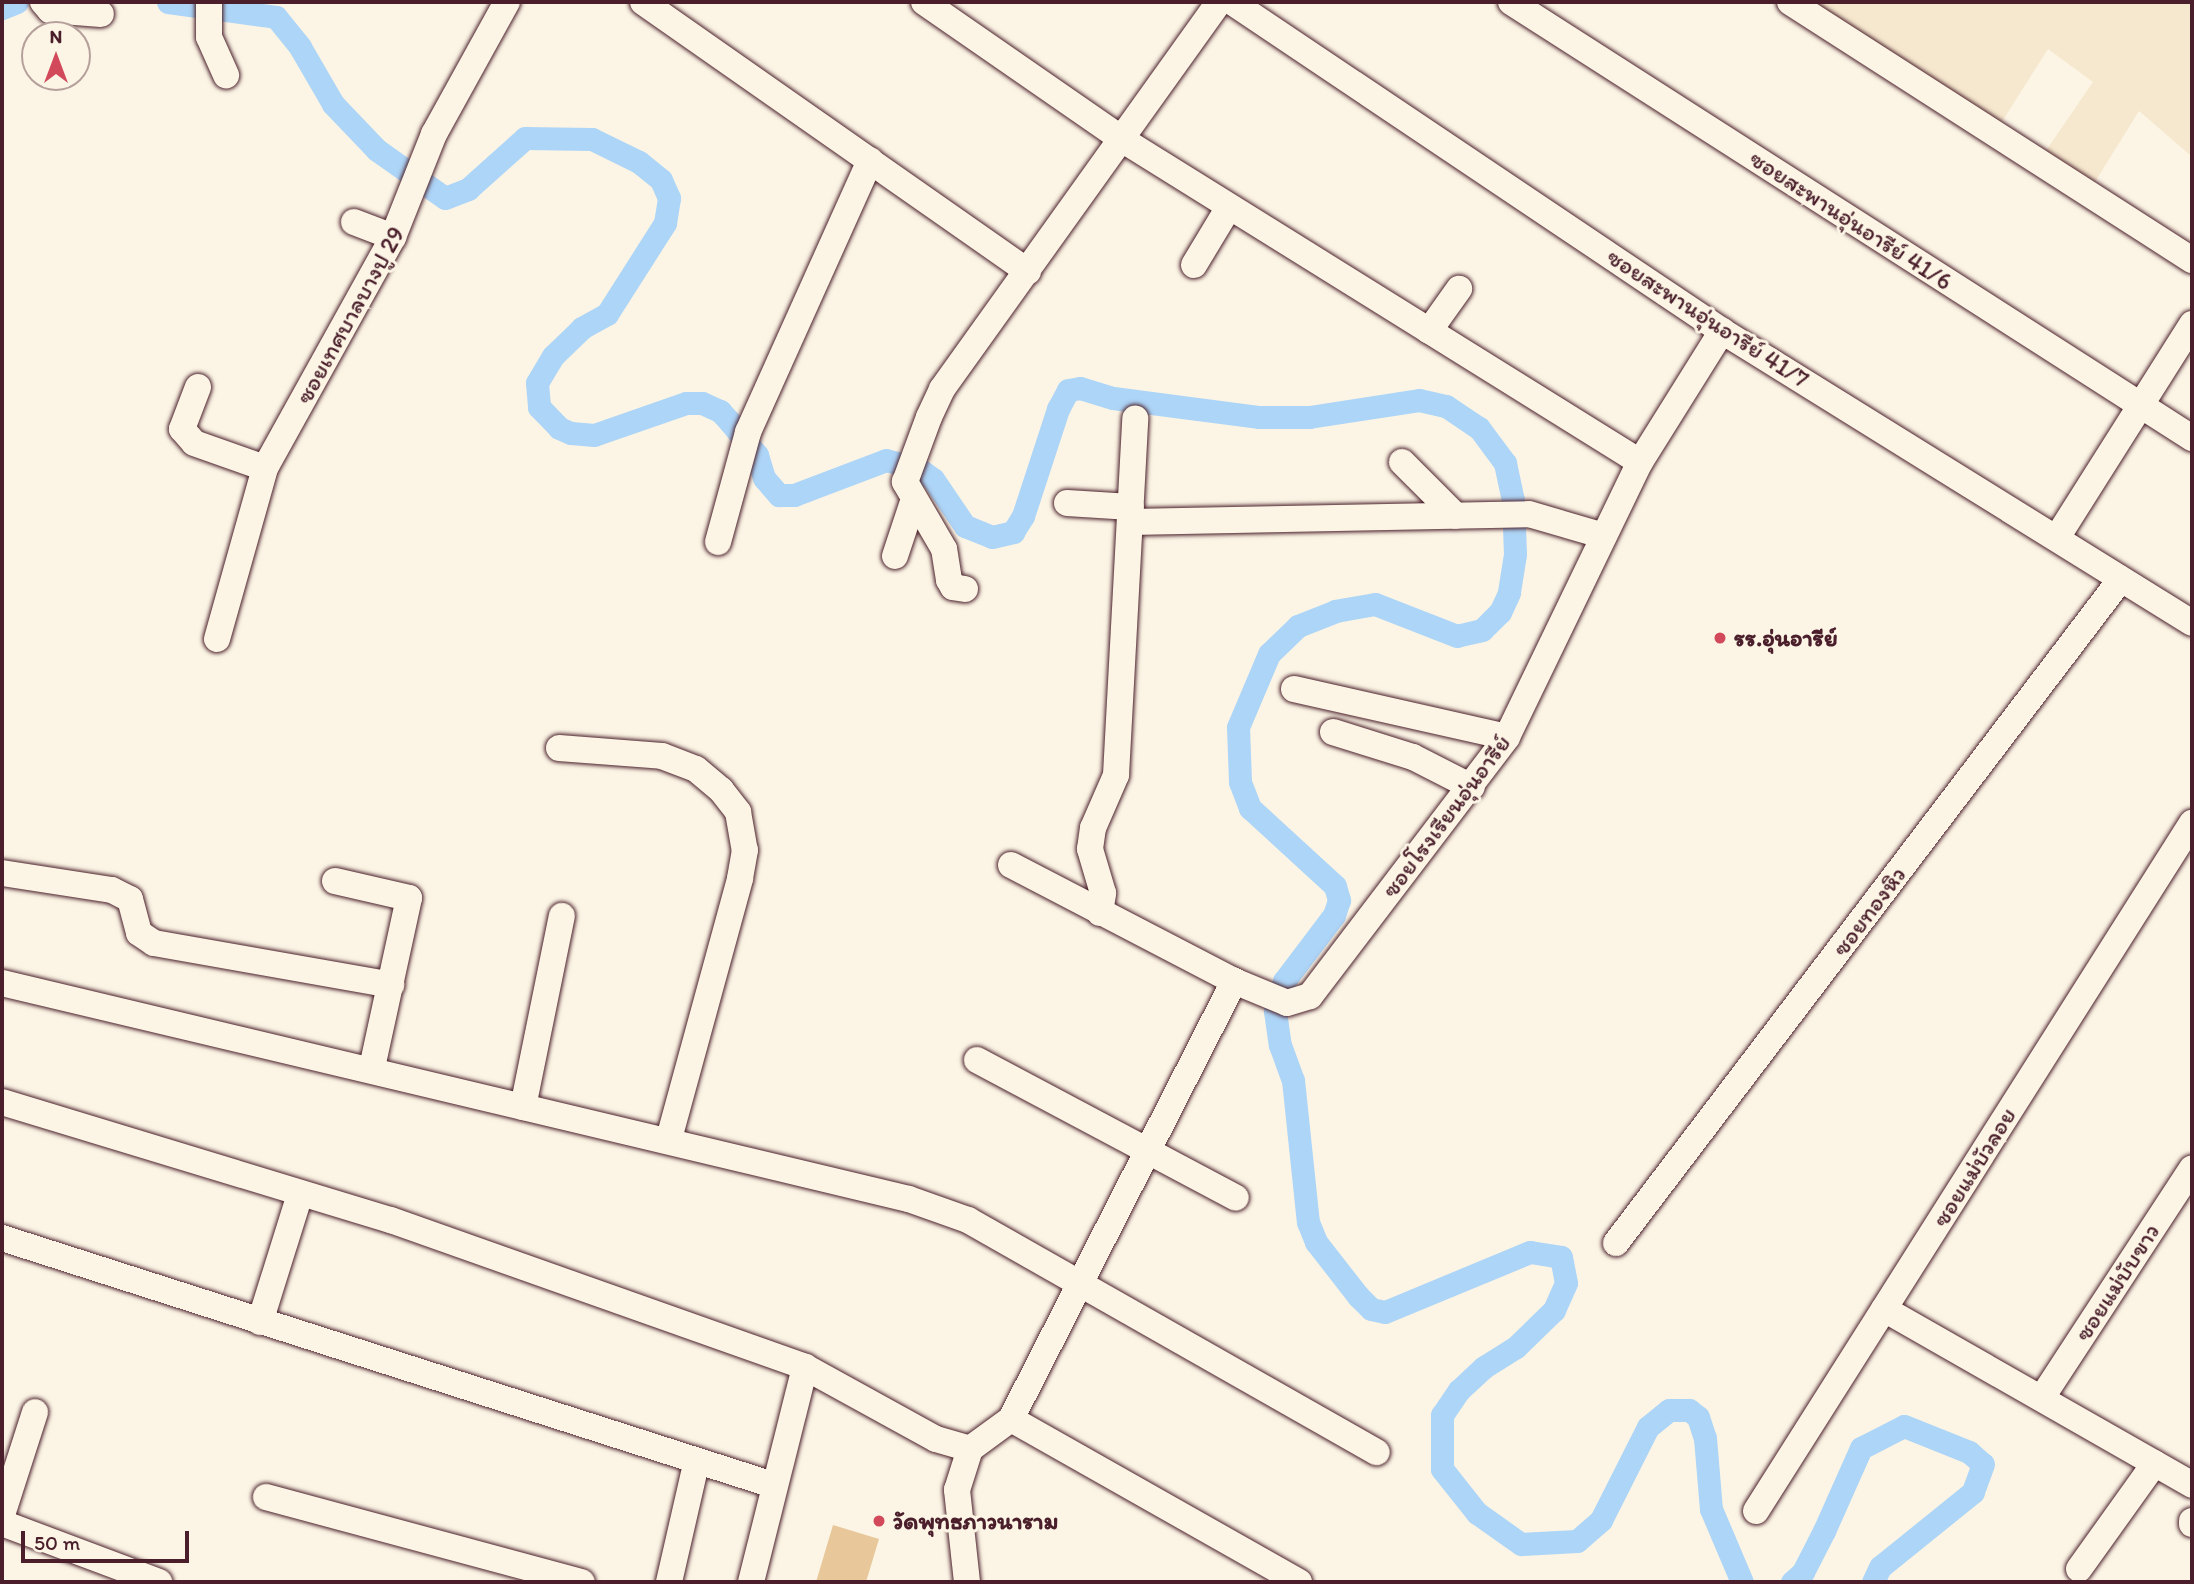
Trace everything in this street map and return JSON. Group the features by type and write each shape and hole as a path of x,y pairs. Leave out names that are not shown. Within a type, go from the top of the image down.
{"street":[{"path":"43,2 50,10 101,14"},
{"name":"ซอยเทศบาลบางปู 29","path":"217,639 265,468 393,237 410,204 434,134 507,2"},
{"path":"643,2 1028,272"},
{"path":"924,2 1124,140 1640,462"},
{"path":"895,556 913,502 911,462 942,389 1124,140 1219,2"},
{"name":"ซอยสะพานอุ่นอารีย์ 41/7","path":"1232,2 1721,331 2057,536 2192,623"},
{"name":"ซอยสะพานอุ่นอารีย์ 41/6","path":"1511,2 2192,438"},
{"path":"1790,2 2192,260"},
{"path":"208,4 209,37 226,75"},
{"path":"718,542 745,442 870,160"},
{"path":"1194,265 1229,207"},
{"path":"354,222 393,237"},
{"path":"1429,331 1459,289"},
{"path":"2057,536 2192,324"},
{"name":"ซอยโรงเรียนอุ่นอารีย์","path":"1011,865 1234,981 1278,1000 1302,1001 1321,985 1507,737 1640,462 1721,331"},
{"path":"198,387 183,429 194,443 265,468"},
{"path":"1100,912 1103,893 1090,849 1093,828 1116,775 1135,419"},
{"path":"1402,462 1456,516"},
{"path":"913,502 944,549 949,580 953,587 965,589"},
{"path":"1067,503 1130,515 1517,514 1604,536"},
{"name":"ซอยทองหิว","path":"1616,1243 2121,579"},
{"path":"1294,689 1507,737"},
{"path":"1333,732 1413,757 1472,787"},
{"path":"559,748 662,756 696,769 721,790 738,812 745,850 740,879 668,1138"},
{"name":"ซอยแม่บัวลอย","path":"1756,1511 2192,823"},
{"path":"2,873 112,890 130,899 139,933 154,943 391,985"},
{"path":"335,881 409,898 372,1068"},
{"path":"523,1107 562,916"},
{"path":"967,1582 957,1490 971,1449 1011,1419 1151,1151 1234,981"},
{"path":"2,983 372,1068 430,1087 668,1138 908,1199 968,1220 1377,1452"},
{"path":"977,1060 1236,1198"},
{"path":"2,1101 391,1220 805,1367 936,1439 971,1449"},
{"name":"ซอยแม่บับขาว","path":"2043,1396 2192,1168"},
{"path":"260,1322 300,1194"},
{"path":"2,1238 696,1464 773,1485"},
{"path":"1884,1309 2043,1396 2192,1485"},
{"path":"751,1582 773,1485 805,1367"},
{"path":"2,1515 35,1412"},
{"path":"1011,1419 1299,1582"},
{"path":"2079,1569 2155,1463"},
{"path":"669,1582 696,1464"},
{"path":"266,1497 582,1582"},
{"path":"2,1523 118,1576 159,1582"}],"shaded area":[{"path":"1795,2 2192,2 2190,155 2139,111 2090,190 2043,155 2093,82 2048,49 1996,131"}],"building":[{"path":"833,1525 879,1539 866,1582 816,1582"}],"waterway":[{"path":"2,8 17,2"},
{"path":"168,2 276,17 300,47 333,104 377,150 445,198 468,189 525,138 592,139 639,162 661,180 669,198 665,223 607,314 582,328 553,356 537,383 539,407 559,428 571,433 594,435 686,403 702,403 720,411 730,422 757,455 764,478 779,495 794,495 886,460 919,469 933,479 965,526 992,537 1013,532 1023,516 1058,409 1068,390 1080,388 1113,398 1260,417 1309,417 1419,400 1446,406 1479,428 1505,463 1513,500 1515,554 1509,593 1500,612 1482,630 1457,636 1375,604 1336,611 1298,626 1269,654 1238,727 1240,782 1250,808 1335,886 1339,900 1334,915 1284,981 1275,1011 1280,1045 1293,1080 1308,1222 1316,1242 1358,1296 1371,1309 1385,1312 1530,1252 1561,1257 1566,1283 1554,1310 1516,1347 1484,1367 1459,1390 1442,1415 1442,1469 1477,1513 1521,1544 1577,1541 1601,1520 1648,1427 1669,1410 1689,1410 1698,1417 1705,1438 1711,1509 1742,1582"},
{"path":"1792,1582 1803,1572 1861,1448 1904,1426 1969,1452 1983,1464 1973,1492 1880,1567 1873,1582"}],"place":[{"name":"รร.อุ่นอารีย์","path":"1720,638"},
{"name":"วัดพุทธภาวนาราม","path":"879,1521"}]}
